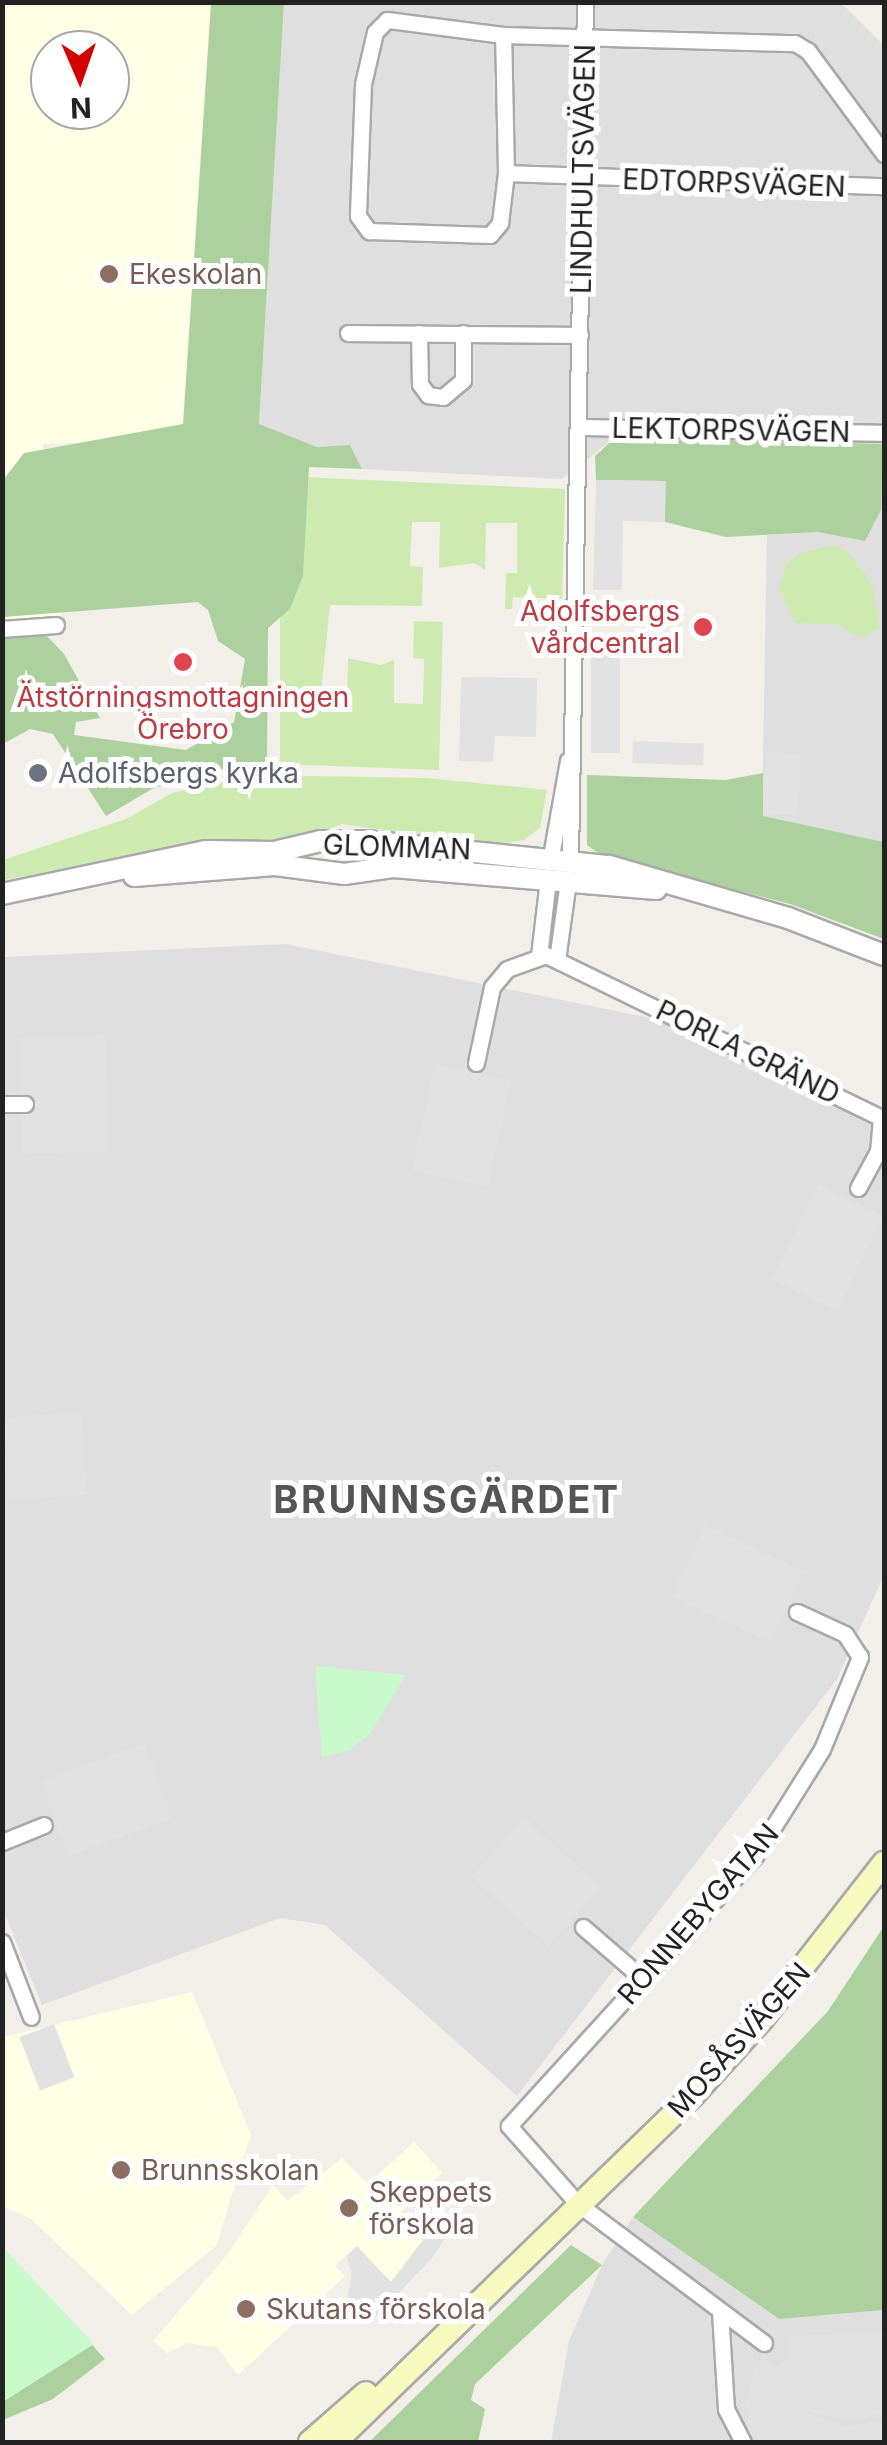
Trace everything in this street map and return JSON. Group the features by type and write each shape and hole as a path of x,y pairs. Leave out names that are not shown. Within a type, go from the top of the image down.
{"main road":[{"name":"MOSÅSVÄGEN","path":"335,2442 762,2019 884,1863"},
{"name":"MOSÅSVÄGEN","path":"310,2442 458,2319"}],"street":[{"name":"LINDHULTSVÄGEN","path":"560,858 570,757 585,2"},
{"path":"503,35 506,173 500,223 490,235 369,232 360,226 363,84 375,32 387,20 503,35 794,42 808,50 884,154"},
{"name":"EDTORPSVÄGEN","path":"506,173 884,186"},
{"name":"LINDHULTSVÄGEN","path":"348,333 580,335"},
{"path":"419,334 420,384 428,395 443,397 463,380 464,333"},
{"name":"LEKTORPSVÄGEN","path":"578,427 884,433"},
{"path":"2,629 56,626"},
{"name":"GLOMMAN","path":"2,894 206,852 274,852 335,839 560,858 697,893 884,955"},
{"path":"476,1063 492,987 507,968 547,957 560,858"},
{"name":"GLOMMAN","path":"97,877 276,864 332,873 392,867 697,893"},
{"name":"PORLA GRÄND","path":"547,957 881,1118 878,1152 858,1188"},
{"path":"2,1104 25,1104"},
{"name":"RONNEBYGATAN","path":"578,2204 508,2126 778,1827 856,1674 856,1644 796,1612"},
{"path":"2,1842 44,1825"},
{"path":"583,1926 642,1978"},
{"path":"2,1942 32,2017"},
{"path":"578,2204 764,2344"},
{"path":"720,2311 726,2409 744,2442"}],"shaded area":[{"name":"Ekeskolan","path":"3,3 232,3 206,438 43,444 62,617 3,621"},
{"path":"284,3 841,3 884,46 884,842 762,816 767,535 817,532 865,541 883,444 618,435 562,479 362,469 350,446 317,447 259,425"},
{"path":"596,480 666,481 665,522 623,521 622,590 593,590"},
{"path":"591,643 620,643 620,753 591,753"},
{"path":"461,677 537,678 536,737 495,736 493,762 459,761"},
{"path":"633,741 704,743 703,765 632,763"},
{"path":"766,752 801,753 799,815 764,814"},
{"path":"286,944 690,1026 884,1124 884,1575 837,1679 517,2096 325,1925 280,1918 42,2005 2,1907 2,957"},
{"path":"106,1035 110,1151 22,1154 18,1038"},
{"path":"434,1064 511,1080 489,1187 411,1171"},
{"path":"818,1184 884,1216 837,1311 772,1279"},
{"path":"82,1412 88,1495 9,1500 3,1418"},
{"path":"705,1525 804,1571 770,1643 672,1597"},
{"path":"145,1743 172,1818 68,1856 41,1781"},
{"path":"524,1817 602,1887 548,1947 470,1876"},
{"name":"Brunnsskolan","path":"192,1992 251,2135 216,2246 132,2315 31,2219 3,2206 3,2037"},
{"path":"54,2024 74,2077 40,2090 19,2037"},
{"name":"Skutans förskola","path":"414,2142 442,2173 397,2215 424,2242 390,2283 356,2247 335,2266 345,2276 238,2375 217,2347 187,2343 167,2353 153,2341 227,2255 273,2185 288,2201 342,2158 368,2184"},
{"path":"441,2216 455,2222 434,2256 370,2323 347,2299 352,2273 346,2256 357,2246 391,2282"},
{"path":"633,2217 779,2319 884,2310 884,2442 551,2442 569,2341 602,2265"},
{"path":"884,2332 884,2413 854,2421 803,2411 843,2427 884,2421 884,2442 758,2442 750,2434 745,2405 754,2370 763,2358 776,2368 788,2358 788,2336"}],"green space":[{"path":"211,3 284,3 259,424 317,447 350,445 362,469 309,467 303,576 290,609 268,628 267,766 202,771 152,789 106,816 53,734 30,729 3,744 3,636 44,633 64,654 100,718 76,722 74,735 186,750 234,722 245,659 218,641 208,610 198,602 3,617 3,480 24,453 183,424"},
{"path":"617,436 883,444 881,510 865,541 817,532 726,537 665,522 665,481 596,480 595,456"},
{"path":"280,476 565,489 562,599 513,597 512,609 505,609 506,573 517,573 517,523 486,523 485,570 474,563 439,568 440,522 412,522 410,566 423,567 422,606 330,605 320,702 347,703 348,658 381,665 394,660 394,703 423,704 424,659 413,658 414,621 443,622 439,770 280,764"},
{"path":"834,545 851,555 872,584 880,627 861,639 839,625 795,623 779,588 786,565 800,553"},
{"path":"763,773 763,816 884,842 884,939 790,904 601,855 587,845 587,775 726,780"},
{"path":"256,775 427,778 547,790 540,828 524,840 491,845 342,824 286,846 213,845 3,880 3,860 126,819 172,793"},
{"path":"315,1666 406,1675 369,1735 349,1750 322,1757"},
{"path":"884,1926 884,2310 779,2319 633,2217 828,2011"},
{"path":"571,2245 602,2265 475,2384 471,2400 485,2409 478,2442 369,2442"},
{"path":"2,2247 105,2359 53,2399 3,2420"},
{"path":"3,2247 94,2344 3,2402"}],"place":[{"name":"Ekeskolan","path":"109,274"},
{"name":"Adolfsbergs vårdcentral","path":"703,627"},
{"name":"Ätstörningsmottagningen Örebro","path":"183,662"},
{"name":"Adolfsbergs kyrka","path":"38,773"},
{"name":"Brunnsskolan","path":"121,2170"},
{"name":"Skeppets förskola","path":"349,2208"},
{"name":"Skutans förskola","path":"246,2309"}],"district":[{"name":"BRUNNSGÄRDET","path":"447,1500"}]}
